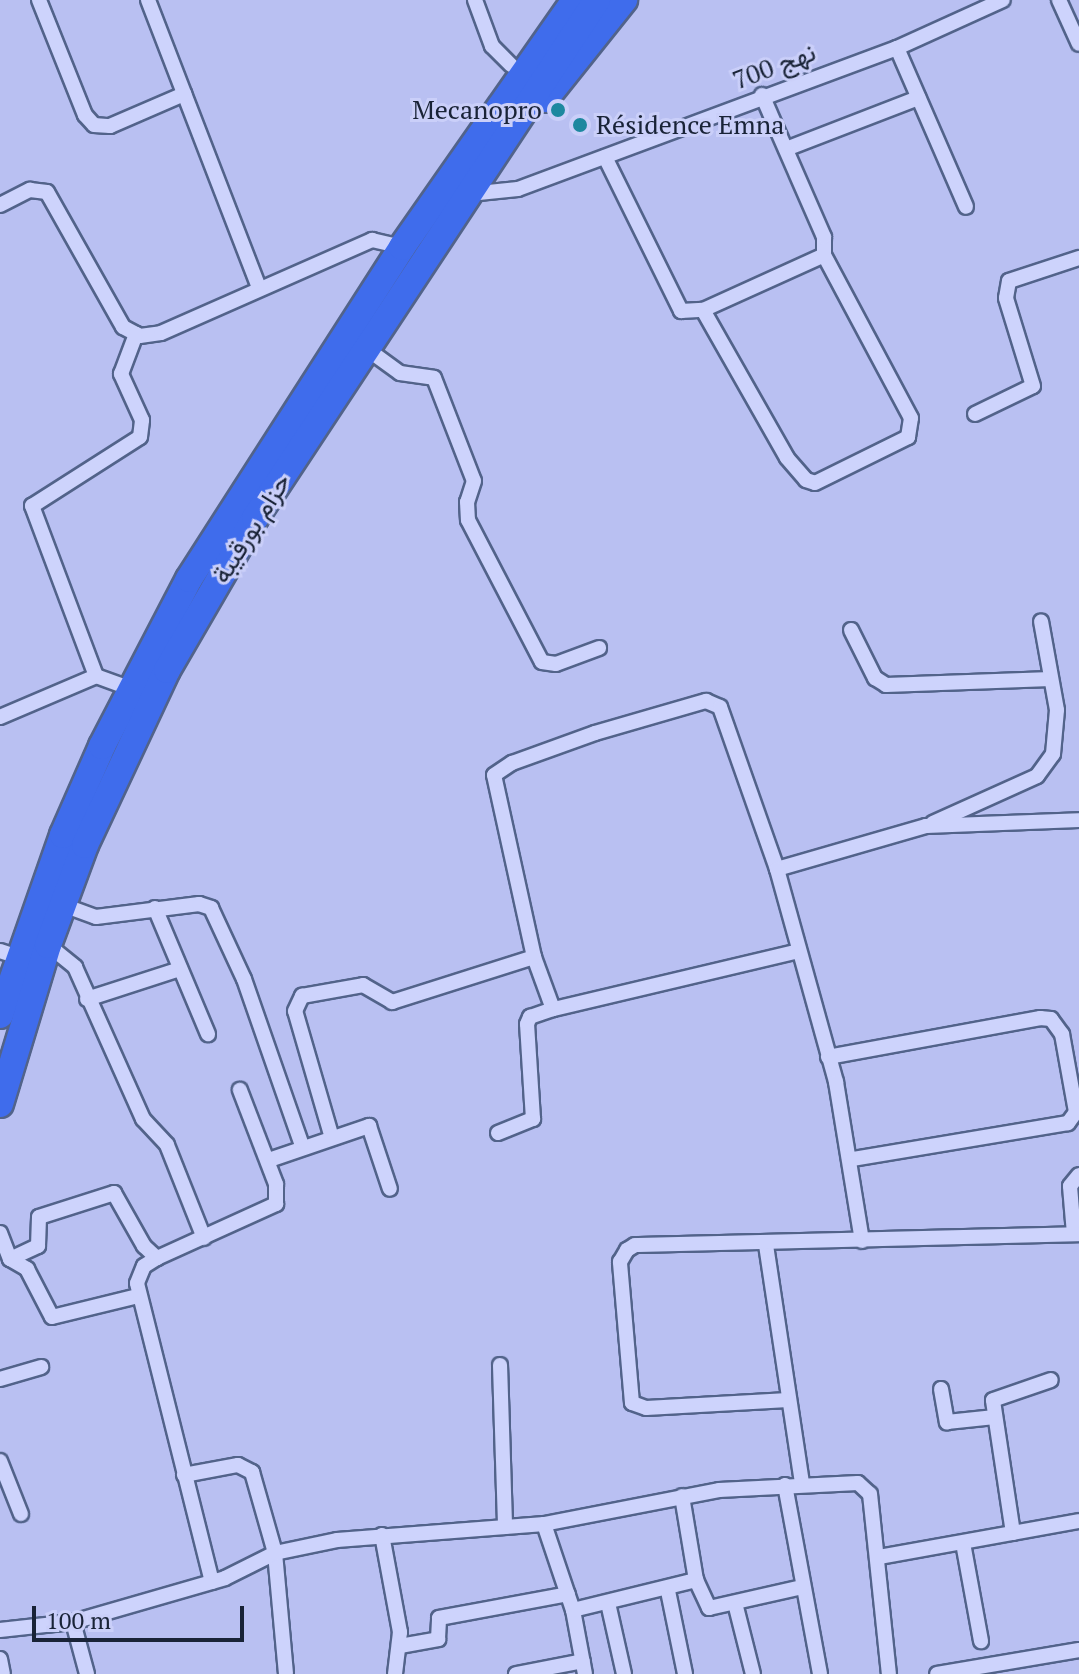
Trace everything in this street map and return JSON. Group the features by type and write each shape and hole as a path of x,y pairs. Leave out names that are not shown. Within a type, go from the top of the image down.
{"highway":[{"path":"496,128 511,65 555,0"},
{"name":"حزام بورقيبة","path":"0,1104 63,905 123,758 167,670 255,518 469,194 496,128 575,0"},
{"name":"حزام بورقيبة","path":"0,1015 9,954 63,835 131,689 236,501 402,247 597,0"},
{"path":"496,128 562,82 624,0"}],"street":[{"path":"39,0 85,115 94,125 110,126 184,94"},
{"path":"148,0 259,288"},
{"path":"475,0 492,46 511,65"},
{"name":"نهج 700","path":"469,194 518,189 762,95 897,48 1003,0"},
{"path":"1059,0 1079,44"},
{"path":"897,48 966,207"},
{"path":"703,310 800,475 815,483 899,445 908,437 911,418 824,255 824,237 762,95"},
{"path":"786,149 918,98"},
{"path":"605,157 681,311 703,310 824,255"},
{"path":"0,205 30,190 47,192 123,327 136,334 161,333 372,240 402,247"},
{"path":"975,414 1033,386 1006,298 1009,281 1079,258"},
{"path":"96,676 32,506 140,437 142,420 121,374 136,334"},
{"path":"367,349 400,373 434,378 474,481 467,502 468,520 542,662 556,664 599,648"},
{"path":"777,869 926,826 1037,776 1046,767 1056,733 1041,621"},
{"path":"851,630 875,678 886,685 1051,679"},
{"path":"0,717 96,676 131,689"},
{"path":"553,1009 534,957 493,784 494,775 512,763 595,733 715,702 777,869 852,1159 862,1241"},
{"path":"926,826 1079,820"},
{"path":"63,905 96,917 199,904 219,919 303,1148"},
{"path":"155,908 208,1034"},
{"path":"48,945 75,967 143,1119 167,1145 204,1238"},
{"path":"498,1133 533,1119 527,1024 530,1017 799,951"},
{"path":"332,1138 295,1011 302,996 363,985 392,1002 534,957"},
{"path":"87,999 180,969"},
{"path":"828,1057 1040,1018 1051,1019 1062,1034 1076,1112 1068,1123 852,1159"},
{"path":"212,1582 138,1296 139,1274 157,1258 276,1204 269,1160 240,1090"},
{"path":"269,1160 372,1128 390,1189"},
{"path":"788,1400 646,1408 632,1403 628,1396 620,1262 627,1250 635,1245 766,1245 1077,1234 1070,1186 1079,1175"},
{"path":"10,1259 38,1246 39,1217 114,1193 144,1246 157,1258"},
{"path":"0,1233 10,1259 27,1269 52,1317 138,1296"},
{"path":"766,1245 802,1484"},
{"path":"500,1365 505,1527"},
{"path":"0,1379 41,1367"},
{"path":"1013,1533 995,1417 996,1396 1051,1380"},
{"path":"941,1389 947,1422 995,1417"},
{"path":"0,1461 21,1514"},
{"path":"184,1475 238,1465 249,1468 275,1553 286,1674"},
{"path":"0,1630 73,1622 212,1582 275,1553 382,1535 544,1524 682,1496 785,1485 858,1483 867,1488 879,1557 889,1674"},
{"path":"785,1485 820,1674"},
{"path":"682,1496 696,1580 709,1608 802,1587"},
{"path":"879,1557 1079,1521"},
{"path":"516,1674 584,1668 573,1610 544,1524"},
{"path":"382,1535 400,1646 395,1674"},
{"path":"963,1543 981,1641"},
{"path":"573,1610 668,1591 696,1580"},
{"path":"668,1591 685,1674"},
{"path":"400,1646 438,1639 439,1618 568,1594"},
{"path":"608,1603 624,1674"},
{"path":"735,1603 753,1674"},
{"path":"73,1622 87,1674"},
{"path":"937,1674 1079,1650"},
{"path":"0,1659 3,1674"}],"place":[{"name":"Mecanopro","path":"558,110"},
{"name":"Résidence Emna","path":"580,125"}]}
